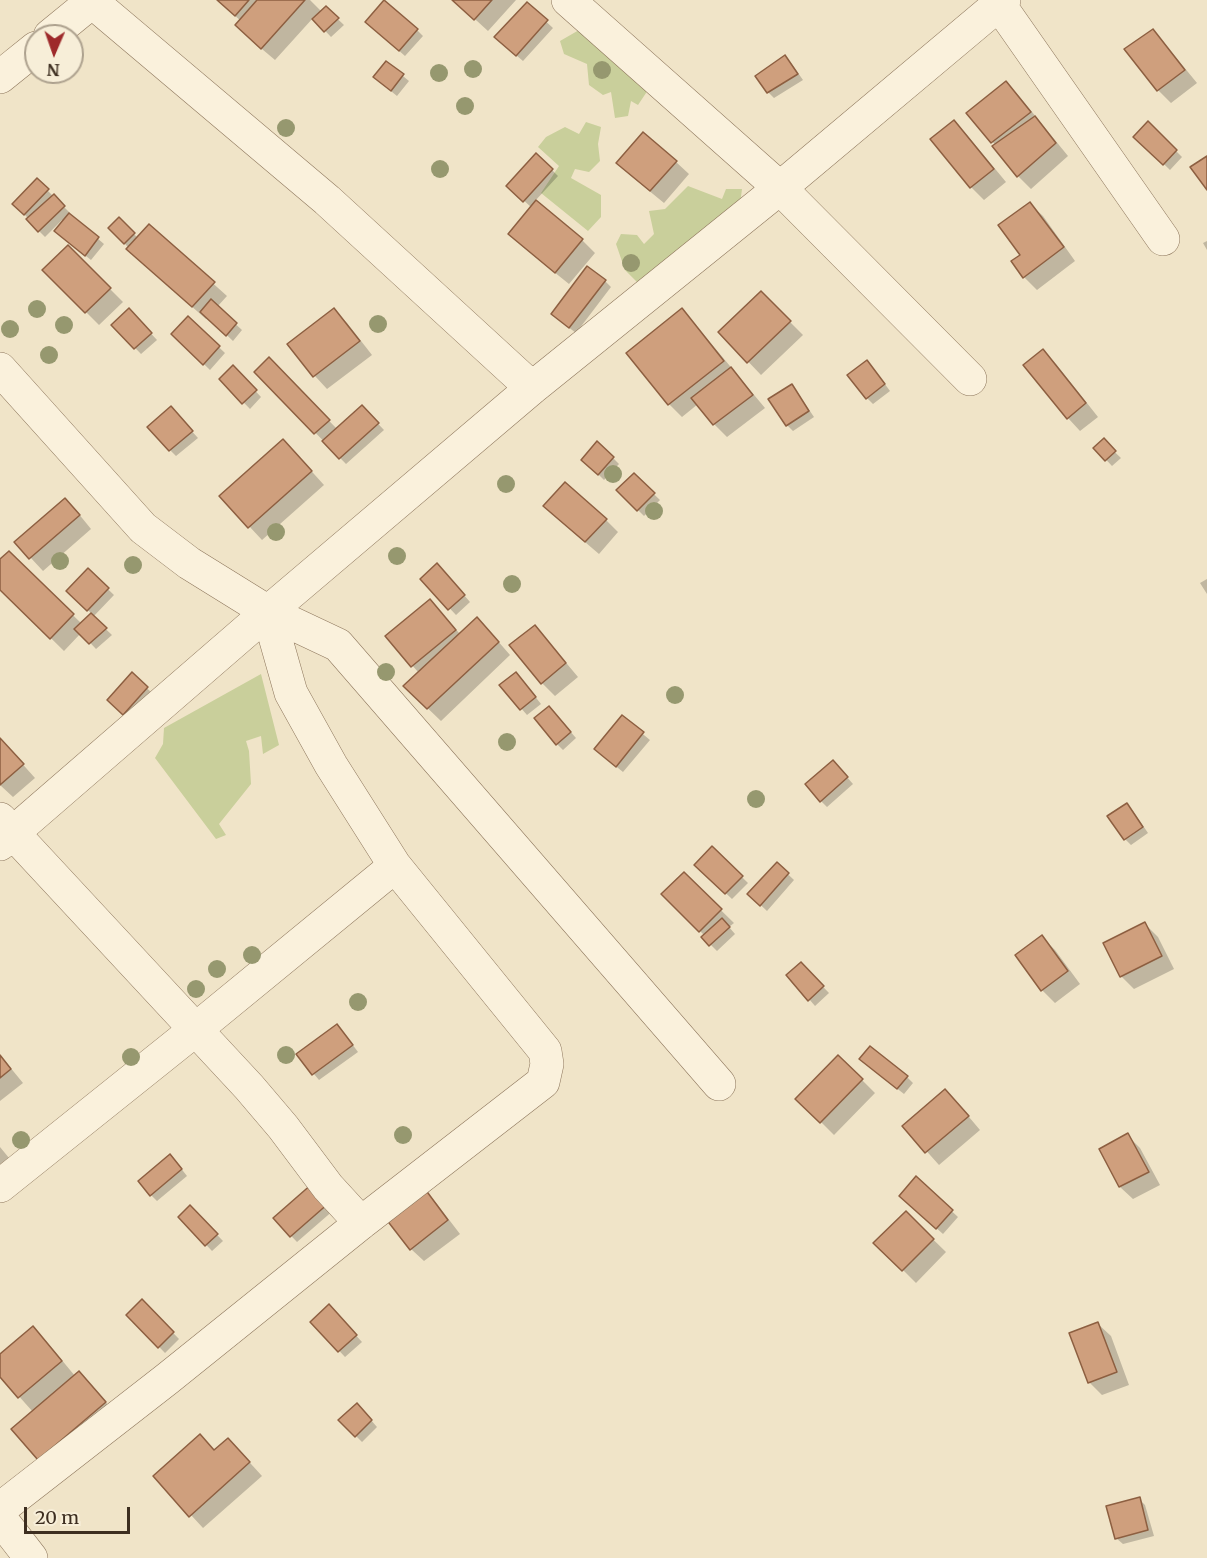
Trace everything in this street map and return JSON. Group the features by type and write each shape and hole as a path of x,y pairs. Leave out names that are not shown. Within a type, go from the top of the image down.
{"street":[{"path":"568,0 780,188 970,379"},
{"path":"64,24 92,1 327,200 532,388"},
{"path":"360,1223 328,1187 283,1127 249,1087 4,832 532,388 780,188 1000,1 1163,239"},
{"path":"0,77 24,58"},
{"path":"0,369 143,528 189,563 268,612 338,645 719,1084"},
{"path":"0,1509 167,1379 360,1223 543,1082 547,1064 545,1051 395,866 331,765 291,693 268,612"},
{"path":"0,1186 395,866"},
{"path":"0,1518 31,1558"}],"green space":[{"path":"586,26 650,87 638,105 631,101 628,116 615,118 611,92 603,95 589,85 587,64 564,54 560,41"},
{"path":"586,122 601,127 598,144 600,161 589,172 575,169 571,178 601,195 601,217 588,231 541,193 559,166 538,147 546,137 565,127 579,134"},
{"path":"688,186 722,199 726,189 742,189 739,212 645,285 637,282 625,270 616,244 621,234 637,235 644,244 654,234 649,211 665,209"},
{"path":"261,674 279,745 263,754 261,736 246,741 249,751 251,784 219,824 226,835 216,839 155,758 163,744 164,728"}],"building":[{"path":"217,0 249,0 235,16"},
{"path":"257,0 305,0 261,49 235,25"},
{"path":"384,0 418,29 399,51 365,22"},
{"path":"452,0 492,0 474,20"},
{"path":"527,2 548,20 516,56 494,37"},
{"path":"326,6 339,18 324,32 312,19"},
{"path":"1153,29 1185,70 1157,91 1124,49"},
{"path":"785,55 798,74 767,93 755,76"},
{"path":"386,61 404,74 391,91 373,77"},
{"path":"1006,81 1031,112 991,143 966,113"},
{"path":"1035,116 1056,143 1017,177 992,146"},
{"path":"954,120 994,169 970,188 930,139"},
{"path":"1148,121 1177,150 1163,165 1133,137"},
{"path":"643,132 677,161 650,191 616,163"},
{"path":"536,153 553,169 523,202 506,186"},
{"path":"1207,156 1207,190 1190,167"},
{"path":"37,178 49,189 24,215 12,204"},
{"path":"54,194 65,206 38,232 26,219"},
{"path":"536,200 583,239 555,273 508,234"},
{"path":"1030,202 1064,247 1023,278 1011,261 1020,255 998,225"},
{"path":"69,213 99,237 85,256 54,231"},
{"path":"119,217 135,233 124,244 108,228"},
{"path":"149,224 215,282 192,307 126,249"},
{"path":"68,245 111,288 85,313 42,270"},
{"path":"587,266 606,280 569,328 551,314"},
{"path":"761,291 791,321 747,363 718,332"},
{"path":"211,299 237,323 226,336 200,312"},
{"path":"129,308 152,333 134,349 111,325"},
{"path":"334,308 360,341 313,377 287,344"},
{"path":"682,308 724,361 668,405 626,353"},
{"path":"188,316 220,346 203,365 171,334"},
{"path":"1043,349 1086,403 1067,419 1023,365"},
{"path":"269,357 330,420 314,434 254,372"},
{"path":"867,360 885,384 866,399 847,375"},
{"path":"233,365 257,390 242,404 219,379"},
{"path":"731,367 753,395 713,425 691,398"},
{"path":"792,384 809,411 786,426 768,399"},
{"path":"362,405 379,423 339,459 322,441"},
{"path":"171,406 193,431 169,451 147,427"},
{"path":"1104,438 1116,451 1105,461 1093,448"},
{"path":"283,439 312,471 248,528 219,496"},
{"path":"597,441 614,457 598,475 581,460"},
{"path":"634,473 655,493 637,511 616,490"},
{"path":"565,482 607,519 585,542 543,506"},
{"path":"65,498 80,515 29,559 14,542"},
{"path":"9,551 74,614 50,639 0,590 0,559"},
{"path":"437,563 465,595 448,610 420,579"},
{"path":"88,568 109,588 87,611 66,591"},
{"path":"430,599 456,630 411,667 385,636"},
{"path":"91,613 107,628 89,644 74,629"},
{"path":"477,617 499,642 427,709 403,686"},
{"path":"535,625 566,663 541,684 509,645"},
{"path":"132,672 148,687 123,715 107,700"},
{"path":"516,672 536,697 520,710 499,685"},
{"path":"549,706 571,732 556,745 534,718"},
{"path":"622,715 644,732 616,767 594,749"},
{"path":"0,738 24,764 0,785"},
{"path":"833,760 848,777 820,802 805,784"},
{"path":"1127,803 1143,827 1124,840 1107,816"},
{"path":"712,846 743,876 725,894 694,865"},
{"path":"777,862 789,873 760,906 747,894"},
{"path":"684,872 722,909 699,932 661,894"},
{"path":"722,918 730,927 709,946 701,937"},
{"path":"1145,922 1162,956 1120,977 1103,943"},
{"path":"1042,935 1068,971 1041,991 1015,955"},
{"path":"801,962 824,986 808,1001 786,975"},
{"path":"337,1024 353,1045 312,1075 296,1054"},
{"path":"870,1046 908,1076 897,1089 859,1059"},
{"path":"0,1055 11,1069 0,1078"},
{"path":"838,1055 863,1079 820,1123 795,1099"},
{"path":"945,1089 969,1116 925,1153 902,1126"},
{"path":"1128,1133 1149,1172 1119,1187 1099,1149"},
{"path":"170,1154 182,1169 150,1196 138,1181"},
{"path":"916,1176 953,1210 936,1229 899,1196"},
{"path":"313,1183 330,1202 290,1237 273,1218"},
{"path":"425,1189 448,1220 410,1250 386,1219"},
{"path":"190,1205 218,1234 205,1246 178,1217"},
{"path":"906,1211 934,1239 902,1271 873,1243"},
{"path":"142,1299 174,1332 158,1348 126,1315"},
{"path":"329,1304 357,1335 338,1352 310,1322"},
{"path":"1098,1322 1117,1372 1088,1383 1069,1333"},
{"path":"33,1326 62,1361 18,1398 0,1377 0,1354"},
{"path":"79,1371 106,1402 38,1460 11,1429"},
{"path":"357,1403 372,1420 355,1437 338,1420"},
{"path":"200,1434 214,1450 228,1438 250,1462 189,1517 153,1476"},
{"path":"1140,1497 1148,1530 1115,1539 1106,1506"}]}
